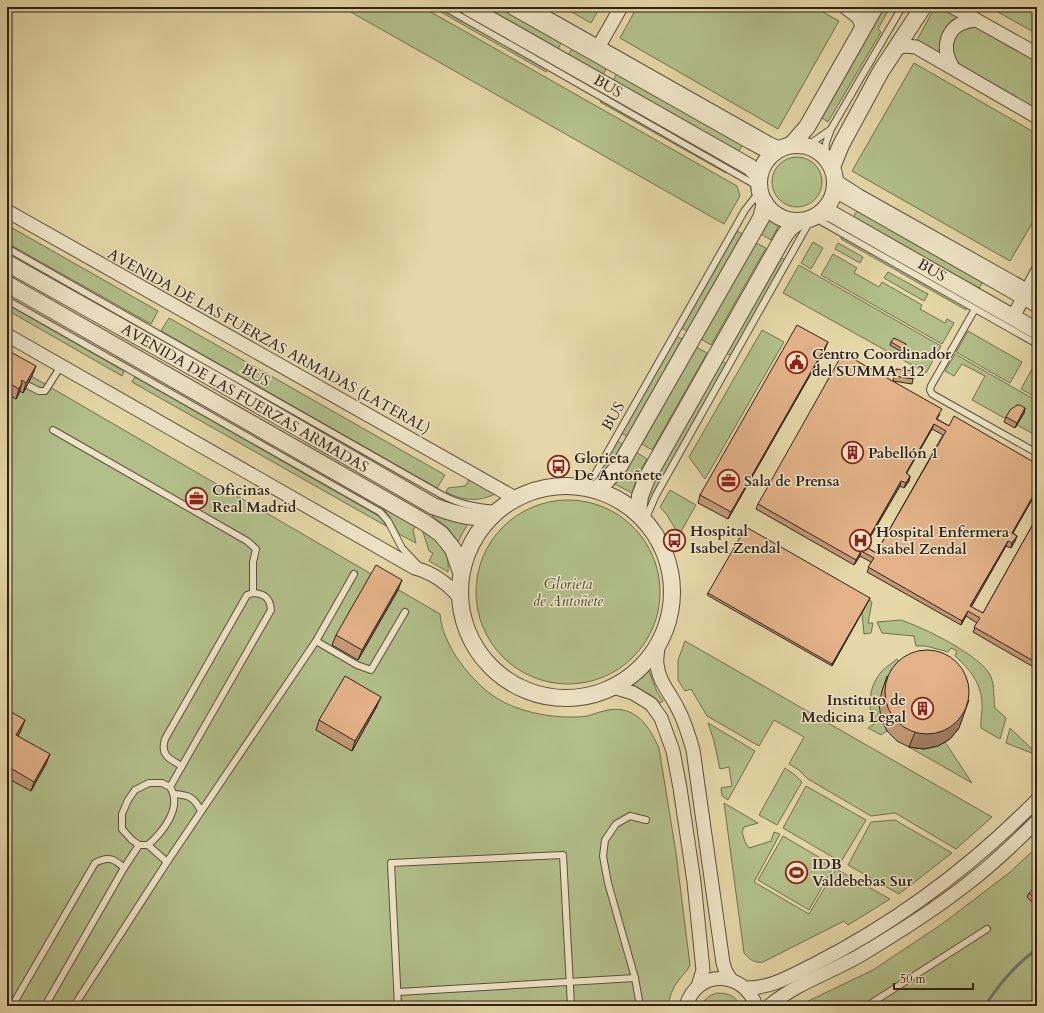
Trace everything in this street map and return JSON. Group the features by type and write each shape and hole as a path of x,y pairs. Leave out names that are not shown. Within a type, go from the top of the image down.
{"street":[{"path":"468,7 750,167 771,211 778,216 787,220 812,218 832,214 1037,331"},
{"path":"514,7 598,49 755,144 766,149 789,147 817,150 832,172 842,193 1032,295"},
{"path":"598,49 621,7"},
{"path":"845,7 858,17 863,28"},
{"path":"589,488 607,480 620,465 761,218 760,171 767,159 789,147 807,127 874,7"},
{"path":"641,517 640,496 647,478 784,236 790,228 812,218 832,200 832,172 840,145 894,50 911,27 923,7"},
{"path":"954,7 1037,54"},
{"path":"952,68 946,54 949,36 962,22 976,20"},
{"path":"894,50 905,46 916,47 1037,117"},
{"name":"AVENIDA DE LAS FUERZAS ARMADAS (LATERAL)","path":"7,211 515,498"},
{"name":"AVENIDA DE LAS FUERZAS ARMADAS","path":"7,263 217,381 433,506 454,514 471,517 494,513"},
{"path":"1013,317 1032,295 1037,272"},
{"name":"AVENIDA DE LAS FUERZAS ARMADAS","path":"7,284 424,522 441,534 453,549 461,572"},
{"path":"7,336 415,568 422,570 446,583 459,597"},
{"path":"559,485 589,488 618,499 641,517 654,532 668,561 673,592 672,607 668,622 658,646 636,672 613,687 584,697 570,698 540,695 512,683 488,665 475,647 465,626 459,597 461,572 471,543 479,530 494,513 515,498 536,489 559,485"},
{"path":"658,646 657,664 659,675 678,708 689,734 693,750 723,963 731,980"},
{"path":"613,687 633,693 651,704 661,718 673,752 694,882 703,970 698,986 691,995 686,1006"},
{"path":"747,988 759,988 783,980 846,948 904,912 958,873 1011,826 1037,800"},
{"path":"769,1006 780,996 852,960 912,924 944,902 981,873 1037,821"},
{"path":"698,986 708,981 720,978 731,980 747,988 754,998 756,1006"}],"lane":[{"name":"BUS","path":"444,7 761,189"},
{"path":"535,7 598,49"},
{"path":"832,172 826,143 831,129 902,7"},
{"path":"789,147 817,139 831,129"},
{"name":"BUS","path":"812,218 1037,344"},
{"name":"BUS","path":"7,248 440,494 454,501 494,513"},
{"path":"7,300 380,512 388,521 402,548 422,570"},
{"path":"975,309 930,390 932,394 1037,453"},
{"path":"29,386 39,391 45,391 61,366"},
{"path":"53,430 247,540 256,549 253,562 253,593"},
{"path":"74,1006 167,862 316,641 354,574"},
{"path":"170,788 271,610 271,602 266,596 260,593 247,595 165,739 163,746 164,753 169,759 182,766"},
{"path":"316,641 357,665 371,670 405,612"},
{"path":"148,846 158,837 175,807 174,794 170,788 162,783 149,783 136,790 128,800 122,814 122,829 138,845 148,846 167,862"},
{"path":"174,794 188,795 198,804 201,811"},
{"path":"640,1006 635,978 608,883 603,856 605,840 616,824 630,816 646,820"},
{"path":"45,1006 138,845"},
{"path":"398,1006 391,863 563,855 571,1006"},
{"path":"12,1006 95,863 102,858 110,858 117,861 124,868"},
{"path":"868,1006 987,929"},
{"path":"398,992 635,978"}],"green space":[{"path":"342,7 422,7 737,186 740,196 724,224"},
{"path":"432,7 440,7 548,69 546,72"},
{"path":"479,7 502,7 562,41 557,51"},
{"path":"563,7 600,7 591,23"},
{"path":"637,7 814,7 839,21 778,129 620,38"},
{"path":"884,7 890,7 878,29 881,32 828,122 822,118"},
{"path":"935,7 947,7 1037,58 1037,111 916,42"},
{"path":"989,7 1037,7 1037,34"},
{"path":"573,47 607,67 602,77 567,57"},
{"path":"914,63 1037,134 1037,215 1010,261 852,171"},
{"path":"617,73 743,144 737,154 612,83"},
{"path":"602,100 727,171 726,173 600,102"},
{"path":"797,157 806,159 817,168 822,182 820,191 811,202 797,207 788,205 777,196 772,182 774,173 783,162"},
{"path":"858,209 984,280 978,290 852,219"},
{"path":"770,218 780,223 771,240 761,234"},
{"path":"7,225 158,311 151,324 7,243"},
{"path":"737,231 742,234 687,331 682,328"},
{"path":"842,236 967,307 966,310 841,239"},
{"path":"813,242 823,248 811,269 801,263"},
{"path":"756,243 766,248 711,345 701,339"},
{"path":"838,243 863,257 860,263 835,249"},
{"path":"833,254 857,268 854,273 879,287 882,282 922,305 920,309 945,323 947,319 954,323 942,344 821,275"},
{"path":"780,257 786,260 731,356 726,353"},
{"path":"799,265 941,346 926,373 783,293"},
{"path":"888,272 928,294 924,301 884,278"},
{"path":"7,304 124,371 122,376 7,310"},
{"path":"169,318 445,475 437,488 161,331"},
{"path":"762,330 784,342 705,479 689,457"},
{"path":"968,331 1022,362 1010,383 956,352"},
{"path":"676,336 682,339 627,436 621,433"},
{"path":"696,347 707,353 652,450 642,444"},
{"path":"955,354 1037,401 1037,436 972,400 985,376 962,364 954,376 945,371"},
{"path":"721,361 727,364 648,505 647,502 650,488"},
{"path":"7,362 440,614 446,638 460,662 478,683 498,699 523,710 551,716 582,717 618,709 630,712 641,719 653,735 659,748 676,853 690,965 674,986 668,1006 7,1006"},
{"path":"1033,367 1037,370 1037,398 1021,389"},
{"path":"135,377 382,518 386,526 132,382"},
{"path":"617,441 622,444 617,454 609,466 597,476"},
{"path":"636,452 647,459 637,476 632,493 613,483"},
{"path":"469,480 495,494 489,497 477,499 464,499 446,492 448,488 465,486"},
{"path":"670,490 696,505 679,535 667,515 660,507"},
{"name":"Glorieta de Antoñete","path":"568,500 586,502 603,507 619,516 633,527 644,541 653,557 658,574 660,592 658,610 653,627 644,643 633,657 619,668 603,677 586,682 568,684 550,682 533,677 517,668 503,657 492,643 483,627 478,610 476,592 478,574 483,557 492,541 503,527 517,516 533,507 550,502"},
{"path":"382,507 416,526 413,530 416,543 399,534"},
{"path":"434,514 442,518 468,524 458,542 448,528 432,516"},
{"path":"424,529 439,542 442,547 447,559 448,572 429,561 433,553 429,551 423,532"},
{"path":"869,600 872,602 868,623 873,623 871,633 864,634 862,613"},
{"path":"901,620 951,643 977,660 986,669 992,681 995,708 1006,718 1000,739 981,728 982,706 979,689 970,671 955,656 957,651 951,648 948,652 926,646 916,646 914,636 882,633 877,622"},
{"path":"685,641 992,817 956,849 895,813 871,816 808,779 799,770 789,764 804,737 774,720 759,746 707,716 691,689 685,691 678,680 678,660"},
{"path":"897,659 902,669 887,731 881,735 868,728 874,724 870,711 870,696 874,683 882,671"},
{"path":"649,671 657,692 663,701 660,703 652,696 633,685"},
{"path":"708,723 755,751 728,800 722,796 721,788 732,786 729,767 720,769 714,741"},
{"path":"1010,728 1035,752 1034,754 1006,743"},
{"path":"945,742 972,783 909,747 928,748"},
{"path":"785,768 802,782 777,825 759,815"},
{"path":"806,786 866,820 841,862 783,828"},
{"path":"724,803 758,823 744,827 742,832 745,842 749,848 771,841 774,832 780,834 754,882 809,914 836,869 890,899 848,925 844,921 763,962 757,962 748,958 744,953"},
{"path":"895,820 952,853 899,894 848,865 871,822"},
{"name":"IDB Valdebebas Sur","path":"783,836 834,866 809,910 758,880"},
{"path":"1037,847 1037,995 1027,1006 798,1006 873,970 942,924 1009,873"},
{"path":"717,993 731,996 741,1006 700,1006 707,998"}],"building":[{"path":"797,325 828,342 731,512 700,495"},
{"path":"894,338 906,344 903,349 891,342"},
{"path":"7,350 36,366 26,383 22,380 19,389 7,382"},
{"path":"843,353 942,409 936,419 949,426 954,416 1037,464 1037,489 1012,533 1017,536 1012,543 1008,541 970,606 983,613 1037,517 1037,663 974,627 980,618 968,611 962,621 868,567 874,558 861,551 856,560 758,504","holes":["934,424 946,431 876,553 864,546 901,481 906,483 910,476 906,473"]},
{"path":"896,369 914,371 913,379 895,376"},
{"path":"1017,405 1025,408 1017,423 1006,417 1010,410"},
{"path":"746,527 870,598 832,664 708,593"},
{"path":"376,565 402,580 362,650 336,635"},
{"name":"Instituto de Medicina Legal","path":"919,650 935,650 951,657 962,668 969,684 969,700 966,708 957,722 951,727 935,734 919,734 903,727 892,716 885,700 885,684 892,668 903,657"},
{"path":"345,676 381,697 355,741 319,720"},
{"path":"8,710 25,720 16,735 50,754 34,782 7,766"},
{"path":"1036,886 1037,887 1037,900 1029,893"}],"waterway":[{"path":"985,1006 1008,975 1037,949"}],"place":[{"name":"Centro Coordinador del SUMMA 112","path":"797,363"},
{"name":"Pabellón 1","path":"853,453"},
{"name":"Glorieta De Antoñete","path":"559,467"},
{"name":"Sala de Prensa","path":"729,481"},
{"name":"Oficinas Real Madrid","path":"196,499"},
{"name":"Hospital Isabel Zendal","path":"675,540"},
{"name":"Hospital Enfermera Isabel Zendal","path":"860,541"},
{"name":"Instituto de Medicina Legal","path":"922,709"},
{"name":"IDB Valdebebas Sur","path":"796,873"}]}
